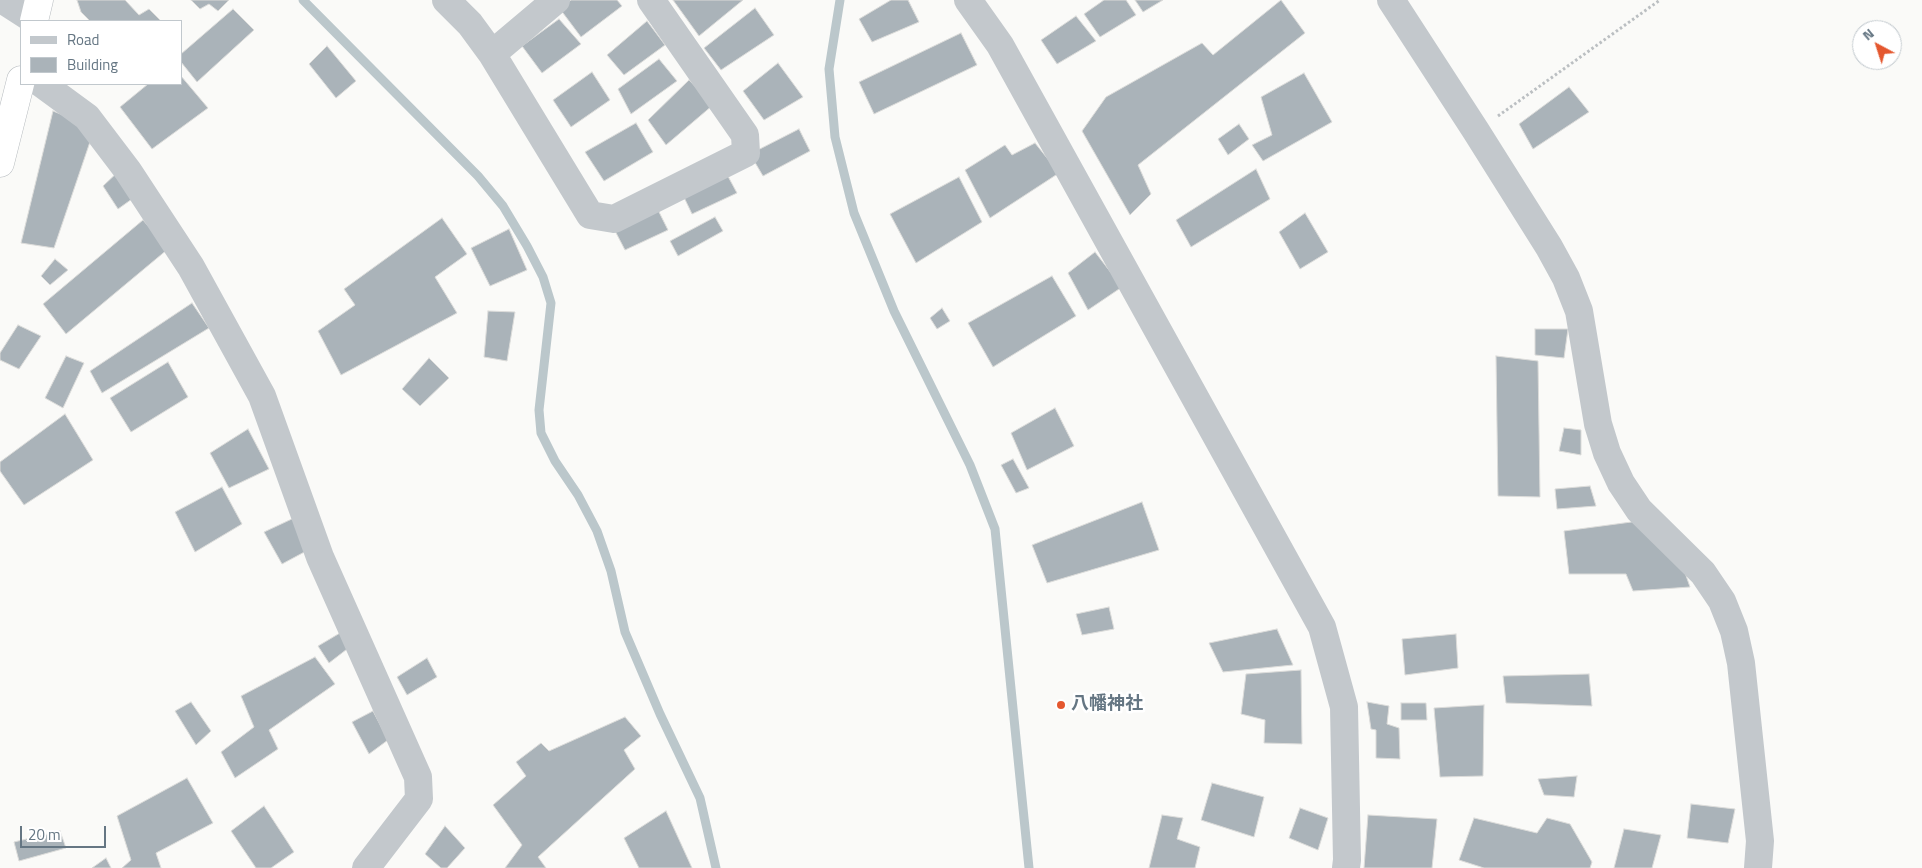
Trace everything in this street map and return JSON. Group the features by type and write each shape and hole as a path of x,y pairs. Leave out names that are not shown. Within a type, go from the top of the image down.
{"highway":[{"path":"0,163 20,84"}],"street":[{"path":"3,0 36,14"},
{"path":"446,0 470,24 492,54 590,215 614,219 746,153 746,135 651,0"},
{"path":"492,54 556,0"},
{"path":"968,0 1000,45 1322,627 1344,707 1346,868"},
{"path":"1391,0 1476,131 1549,247 1566,278 1579,312 1598,424 1607,453 1621,483 1639,510 1703,573 1722,601 1734,631 1742,663 1760,841 1758,868"},
{"path":"43,85 87,118 128,171 191,267 262,396 320,557 418,777 419,799 368,868"}],"path":[{"path":"1476,131 1660,0"}],"building":[{"path":"77,0 125,0 139,15 149,9 160,20 89,20 81,12"},
{"path":"191,0 229,0 218,11 209,4 200,9"},
{"path":"571,0 617,0 622,6 581,37 560,9"},
{"path":"673,0 743,0 699,36"},
{"path":"891,0 908,0 919,22 872,42 859,19"},
{"path":"1104,0 1126,0 1136,15 1100,37 1084,14"},
{"path":"1135,0 1163,0 1143,12"},
{"path":"1281,0 1305,33 1138,165 1151,194 1130,215 1082,131 1106,97 1202,43 1213,55"},
{"path":"755,8 774,35 721,70 704,48"},
{"path":"233,9 254,30 197,82 182,63 182,53"},
{"path":"1076,16 1096,41 1057,64 1041,40"},
{"path":"559,19 581,44 542,73 522,46"},
{"path":"647,21 665,45 624,75 607,55"},
{"path":"961,33 977,65 874,114 859,82"},
{"path":"327,46 356,81 336,98 309,64"},
{"path":"659,59 677,81 631,114 618,89"},
{"path":"778,63 803,97 764,120 743,91"},
{"path":"592,72 610,100 571,127 553,100"},
{"path":"1304,73 1332,122 1263,161 1252,145 1272,135 1261,97"},
{"path":"182,77 208,108 152,149 120,107 147,85 182,85"},
{"path":"689,80 713,105 666,145 648,120"},
{"path":"1569,87 1589,112 1533,149 1519,124"},
{"path":"53,111 80,122 93,133 54,248 21,243"},
{"path":"636,123 653,152 604,181 585,152"},
{"path":"1239,124 1249,139 1228,155 1218,139"},
{"path":"799,129 810,151 763,176 750,154"},
{"path":"1035,143 1059,173 990,218 965,170 1005,145 1012,155"},
{"path":"121,169 139,194 118,209 103,186"},
{"path":"724,169 737,193 692,214 681,191"},
{"path":"1256,169 1270,199 1191,247 1176,220"},
{"path":"959,177 982,222 916,263 890,214"},
{"path":"656,206 668,230 625,250 613,227"},
{"path":"1305,213 1328,252 1300,269 1279,232"},
{"path":"715,217 723,231 678,256 670,241"},
{"path":"442,218 467,254 435,277 457,313 341,375 318,331 355,305 344,289"},
{"path":"143,220 168,249 66,334 43,304"},
{"path":"509,229 527,270 490,286 471,248"},
{"path":"1095,252 1122,287 1088,310 1068,273"},
{"path":"55,259 68,270 50,285 41,276"},
{"path":"1052,276 1076,316 993,367 968,323"},
{"path":"192,303 209,328 102,393 90,371"},
{"path":"942,308 950,321 937,329 930,318"},
{"path":"488,311 515,312 507,361 484,357"},
{"path":"18,325 41,336 19,369 0,360 0,353"},
{"path":"1535,329 1568,329 1564,358 1535,355"},
{"path":"66,356 84,363 63,408 45,398"},
{"path":"1496,356 1538,361 1540,497 1498,496"},
{"path":"429,358 449,378 420,406 402,389"},
{"path":"168,362 188,397 131,432 110,398"},
{"path":"1055,408 1074,446 1027,470 1011,433"},
{"path":"65,414 93,460 24,505 0,471 0,462"},
{"path":"1564,428 1581,430 1581,455 1559,451"},
{"path":"248,429 269,469 229,488 210,453"},
{"path":"1013,459 1029,488 1016,493 1001,465"},
{"path":"1590,486 1596,506 1557,509 1555,489"},
{"path":"222,487 242,524 195,552 175,512"},
{"path":"1142,502 1159,550 1047,583 1032,545"},
{"path":"294,518 310,549 282,564 264,532"},
{"path":"1639,521 1682,564 1690,587 1633,591 1626,574 1569,574 1564,531"},
{"path":"1109,607 1114,629 1082,635 1076,614"},
{"path":"1277,629 1293,665 1223,672 1209,643"},
{"path":"340,633 351,646 329,663 318,646"},
{"path":"1456,634 1458,668 1405,675 1402,639"},
{"path":"315,657 335,684 269,730 278,749 235,778 221,752 254,727 241,696"},
{"path":"427,658 437,677 407,695 397,677"},
{"path":"1301,670 1302,744 1264,743 1265,720 1241,714 1246,674"},
{"path":"1589,674 1592,706 1506,703 1503,676"},
{"path":"191,702 211,731 196,745 175,711"},
{"path":"1367,702 1389,706 1387,724 1399,728 1400,759 1376,758 1376,730 1371,729"},
{"path":"1401,703 1426,703 1427,720 1401,720"},
{"path":"1484,705 1483,776 1440,777 1434,708"},
{"path":"373,711 388,740 369,754 352,722"},
{"path":"625,717 641,736 624,750 635,769 538,857 546,868 505,868 522,845 493,805 526,776 516,762 541,743 549,751"},
{"path":"1577,776 1574,797 1544,795 1538,779"},
{"path":"187,778 213,823 156,853 161,868 122,868 131,860 117,816"},
{"path":"1212,783 1264,797 1254,837 1201,820"},
{"path":"1691,804 1735,809 1728,843 1687,838"},
{"path":"264,806 294,852 271,868 256,868 231,831"},
{"path":"1300,808 1328,818 1318,850 1289,838"},
{"path":"666,811 692,868 639,868 624,838"},
{"path":"1162,815 1183,818 1177,839 1200,847 1195,868 1149,868"},
{"path":"1368,815 1437,819 1432,868 1364,868"},
{"path":"1474,818 1537,833 1547,818 1570,824 1592,862 1590,868 1484,868 1459,860"},
{"path":"445,826 465,848 447,868 441,868 425,854"},
{"path":"1624,829 1661,835 1652,868 1614,868"},
{"path":"60,831 66,848 19,861 14,842"},
{"path":"106,858 111,868 92,868"}],"waterway":[{"path":"303,0 478,176 503,206 543,277 551,303 539,410 541,433 555,461 578,495 597,531 611,571 625,632 660,714 700,798 716,868"},
{"path":"840,0 829,69 835,137 854,213 894,311 970,465 995,529 1029,868"}],"place":[{"name":"八幡神社","path":"1061,705"}]}
